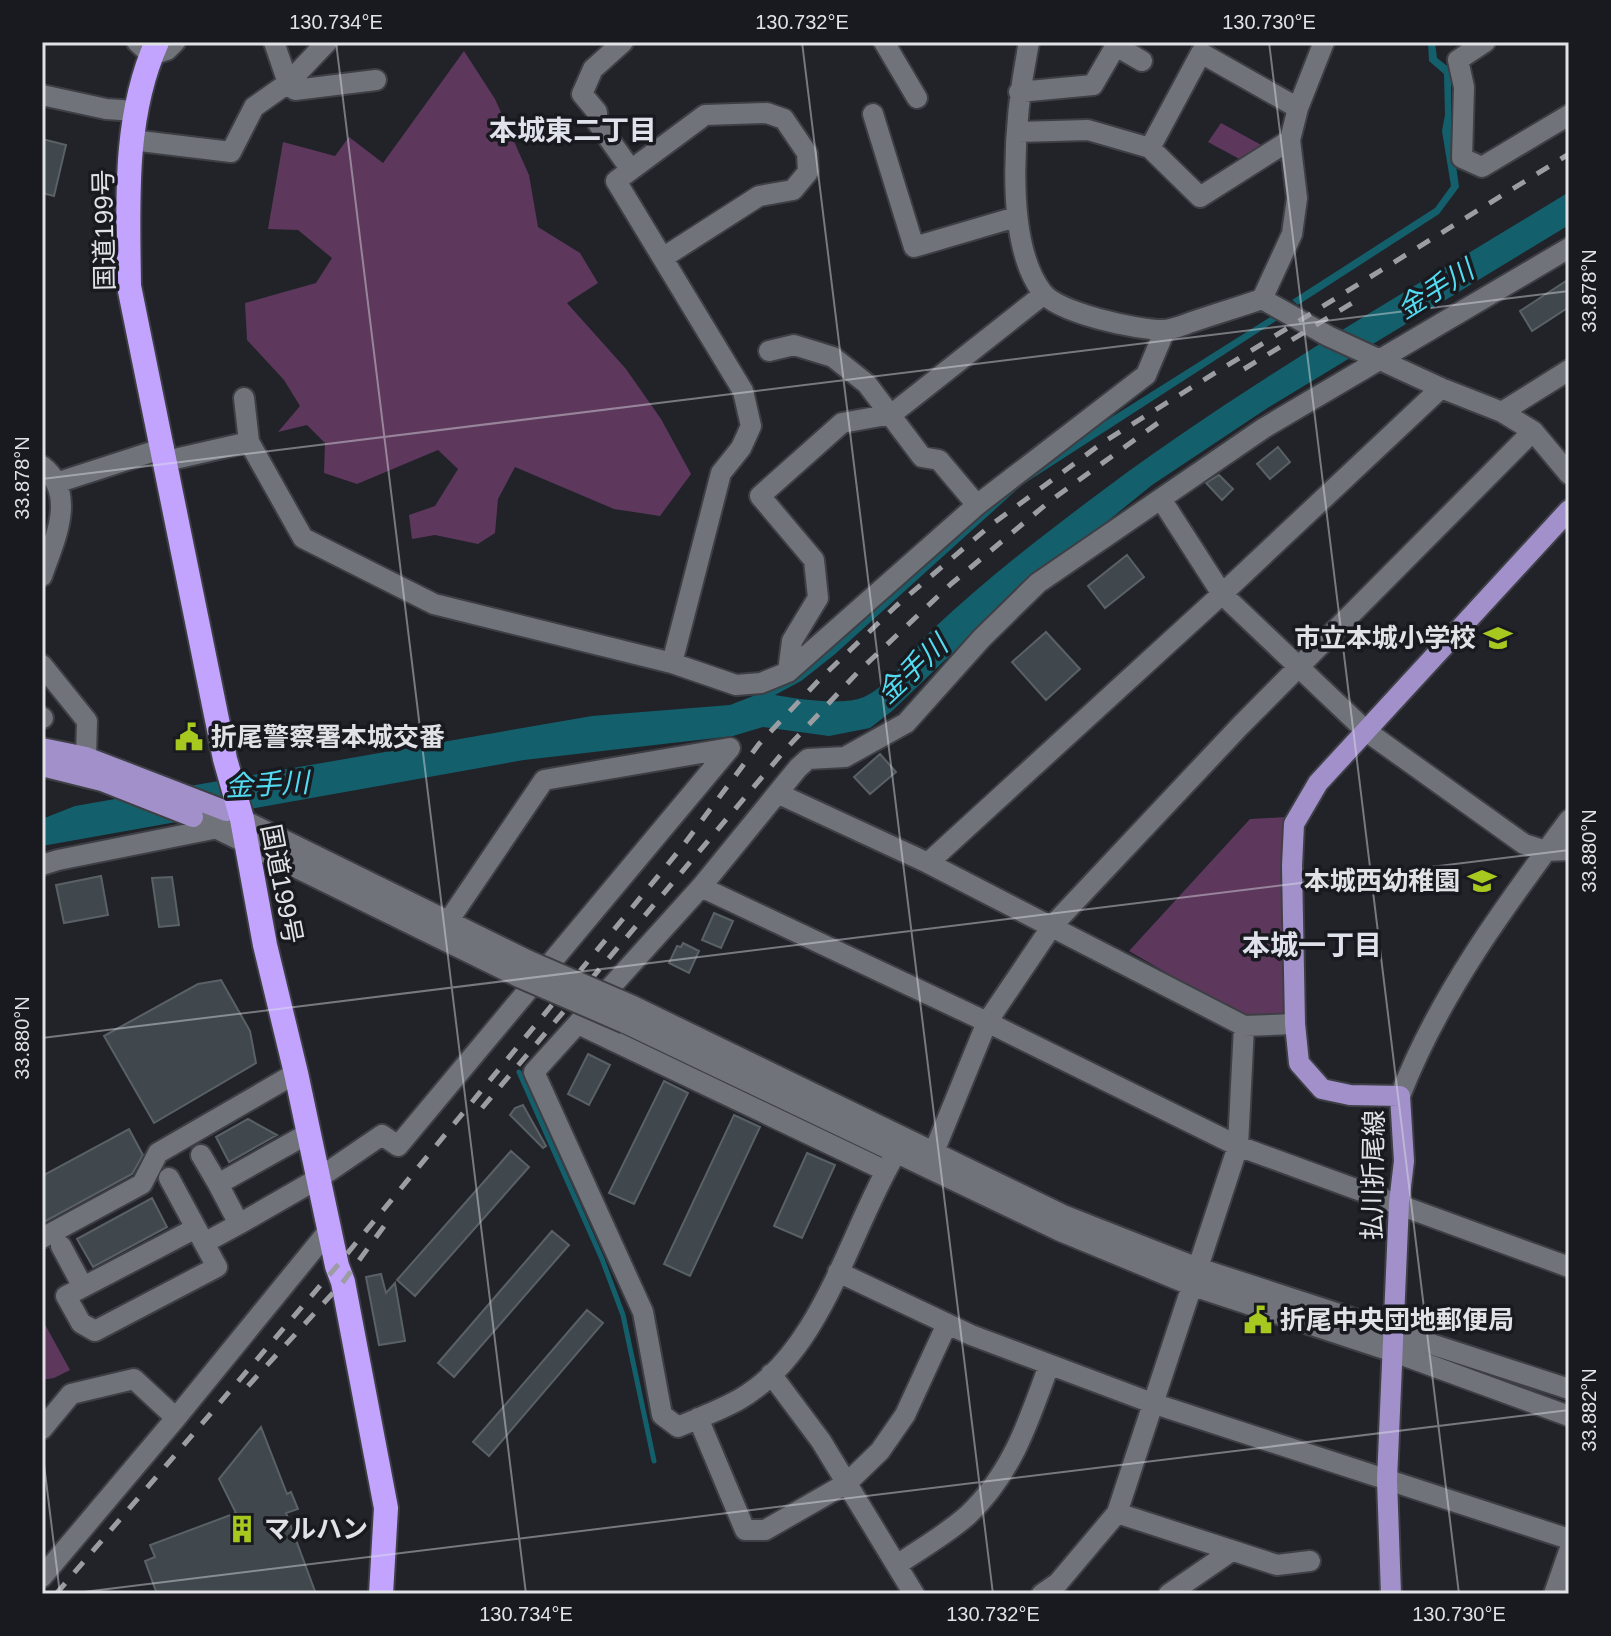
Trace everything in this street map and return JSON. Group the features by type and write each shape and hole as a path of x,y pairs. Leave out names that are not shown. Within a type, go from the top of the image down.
{"highway":[{"name":"国道199号","path":"148,46 132,140 128,212 129,286 225,759 229,819 246,844 265,945 343,1282 386,1508 381,1594"}],"main road":[{"name":"払川折尾線","path":"1391,1594 1387,1480 1399,1203 1404,1161 1400,1096 1350,1095 1322,1089 1299,1063 1295,1024 1294,824 1318,783 1569,510"},
{"path":"42,748 86,757 193,817"},
{"path":"42,766 102,781 126,782 229,819"}],"street":[{"path":"148,46 167,50 175,42"},
{"path":"274,42 288,83 295,90 376,80"},
{"path":"132,140 231,152 254,107 288,83 327,42"},
{"path":"623,42 593,69 582,94 597,112 597,122 631,170"},
{"path":"884,42 917,98"},
{"path":"1029,42 1019,92 1016,217 1022,252 1044,294 1068,309 1132,326 1165,330 1262,299 1303,319 1328,336 1441,388 1502,412 1533,431 1569,474"},
{"path":"1262,299 1292,234 1297,198 1290,140 1298,108 1324,42"},
{"path":"1485,42 1458,60 1464,87 1462,158 1482,167 1569,115"},
{"path":"1019,92 1093,85 1117,44 1142,61"},
{"path":"1150,148 1201,53 1298,108"},
{"path":"42,95 106,109 136,111"},
{"path":"664,257 759,196 793,190 808,172 807,153 784,119 767,113 705,115 616,181 743,391 751,426 741,448 721,473 672,663"},
{"path":"874,114 914,247 1016,217"},
{"path":"1018,132 1088,130 1150,148 1200,197 1290,140"},
{"path":"891,1162 838,1272 797,1346 771,1374 741,1399 678,1427 662,1415 643,1312 534,1072 701,887 808,759 845,757 906,723 982,638 1038,583 1372,356 1569,248"},
{"path":"788,672 792,641 818,598 814,560 760,496 842,423 885,416 1044,294"},
{"path":"244,398 249,442 303,538 434,604 672,663 736,685 761,683 788,672 977,505 1146,375 1165,330"},
{"path":"769,351 794,345 833,357 867,384 885,416 922,457 939,460 977,505"},
{"path":"1502,412 1569,370"},
{"path":"928,863 1441,388"},
{"path":"930,1159 987,1022 1052,926 1300,666 1533,431"},
{"path":"56,483 165,454 249,442"},
{"path":"42,466 56,483 62,500 61,522 42,576"},
{"path":"1161,499 1222,594 1366,731 1524,844 1546,851 1569,850"},
{"path":"42,665 87,721 86,757"},
{"path":"169,1178 200,1236 217,1267 95,1331 81,1323 66,1296 200,1236 239,1224 319,1178 382,1135 398,1146 730,748 544,780 449,920"},
{"path":"779,794 928,863 1244,1026 1295,1024"},
{"path":"193,817 229,819 449,920 524,969"},
{"path":"42,865 229,819"},
{"path":"1400,1096 1414,1059 1460,975 1569,820"},
{"path":"246,844 629,1015 930,1159 1060,1231 1394,1343 1569,1389"},
{"path":"701,887 987,1022 1238,1146 1569,1267"},
{"path":"629,1015 891,1162"},
{"path":"578,1024 891,1162 930,1159"},
{"path":"1042,1594 1058,1583 1117,1513 1238,1146 1244,1026"},
{"path":"83,1287 51,1242 142,1184 158,1153 296,1073"},
{"path":"218,1184 309,1133"},
{"path":"201,1155 239,1224"},
{"path":"42,1577 330,1229"},
{"path":"838,1272 947,1324 1152,1403 1569,1539"},
{"path":"698,1418 745,1530 765,1530 847,1483 880,1451 905,1415 947,1324"},
{"path":"1394,1343 1569,1416"},
{"path":"897,1565 966,1517 993,1487 1018,1448 1049,1365"},
{"path":"771,1374 821,1441 914,1594"},
{"path":"42,1429 71,1394 134,1379 176,1418"},
{"path":"1117,1513 1277,1565 1310,1561"},
{"path":"1554,1594 1569,1551"},
{"path":"1169,1594 1230,1552"}],"shaded area":[{"path":"464,51 495,99 529,175 538,227 580,253 598,283 567,303 626,369 661,419 691,474 660,516 614,509 515,467 498,499 495,533 478,544 435,535 412,539 409,515 435,506 458,469 438,450 357,484 324,473 325,443 307,425 278,432 300,406 284,380 247,340 245,303 316,283 332,258 298,230 268,229 283,142 335,156 349,137 383,163"},
{"path":"1221,123 1265,147 1245,162 1208,142"},
{"path":"1286,817 1288,1013 1244,1018 1129,951 1250,819"},
{"path":"42,1319 70,1370 42,1380"}],"water":[{"path":"1428,42 1435,42 1437,58 1451,69 1451,130 1459,187 1439,214 1298,305 1292,300 1435,208 1451,186 1442,131 1445,115 1444,74 1429,61"},
{"name":"金手川","path":"1569,192 1569,225 1269,407 1152,485 993,614 892,711 870,728 829,736 763,727 733,736 524,760 42,846 42,819 75,806 592,716 730,705 766,691 1009,487 1061,449 1275,314 1282,317 1022,485 834,655 801,681 775,695 833,701 864,697 884,684 933,629 987,581 1140,463 1321,343"}],"building":[{"path":"42,139 66,145 54,196 42,193"},
{"path":"1569,279 1569,307 1532,331 1520,311"},
{"path":"1278,447 1290,462 1270,479 1257,464"},
{"path":"1219,475 1233,489 1222,500 1206,483"},
{"path":"1127,555 1144,577 1105,608 1088,586"},
{"path":"1046,632 1080,669 1046,700 1012,662"},
{"path":"880,754 896,772 870,794 854,777"},
{"path":"101,876 108,915 64,923 56,885"},
{"path":"172,877 179,925 159,927 152,878"},
{"path":"714,913 733,921 721,948 702,940"},
{"path":"683,943 699,951 689,973 669,963 677,946 681,947"},
{"path":"221,980 250,1031 256,1063 154,1123 104,1036 198,984"},
{"path":"588,1054 610,1065 589,1105 568,1094"},
{"path":"664,1081 688,1093 634,1204 609,1193"},
{"path":"523,1105 546,1146 543,1148 510,1115 515,1108"},
{"path":"734,1115 760,1127 690,1276 664,1264"},
{"path":"248,1119 277,1135 229,1162 216,1137"},
{"path":"129,1129 143,1155 132,1174 42,1223 42,1176"},
{"path":"511,1151 529,1167 415,1296 397,1280"},
{"path":"807,1153 835,1165 802,1238 774,1226"},
{"path":"152,1198 167,1227 93,1267 77,1239"},
{"path":"552,1231 569,1245 454,1377 438,1363"},
{"path":"381,1274 386,1293 395,1283 405,1341 379,1345 366,1277"},
{"path":"587,1310 603,1323 489,1456 473,1442"},
{"name":"マルハン","path":"261,1427 287,1494 291,1492 298,1509 286,1513 316,1594 157,1594 145,1561 155,1557 150,1545 236,1513 219,1479"}],"waterway":[{"path":"519,1072 602,1259 623,1315 654,1461"}],"railway":[{"path":"56,1594 337,1266 682,847 759,744 819,680 896,606 991,525 1105,441 1569,154"},
{"path":"1244,369 1357,300"},
{"path":"482,1108 785,750 858,672 951,584 1050,501 1169,415"},
{"path":"248,1386 343,1282 385,1225"}],"place":[{"name":"市立本城小学校","path":"1498,638"},
{"name":"折尾警察署本城交番","path":"189,737"},
{"name":"本城西幼稚園","path":"1482,881"},
{"name":"折尾中央団地郵便局","path":"1258,1320"},
{"name":"マルハン","path":"242,1529"}],"district":[{"name":"本城東二丁目","path":"573,130"},
{"name":"本城一丁目","path":"1312,945"}]}
